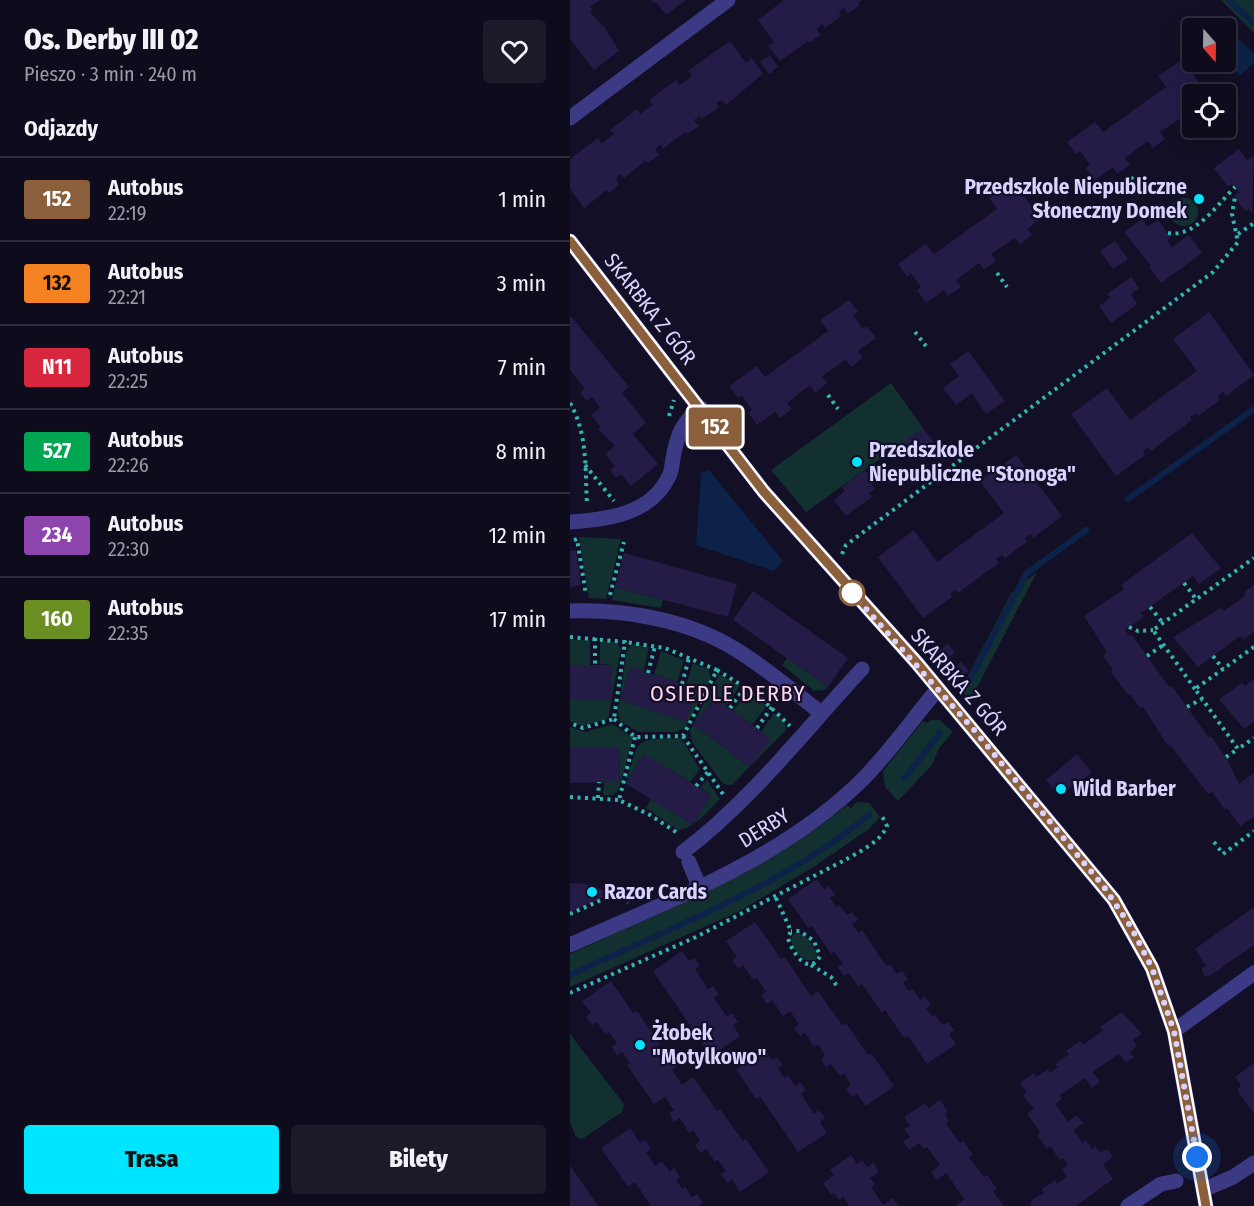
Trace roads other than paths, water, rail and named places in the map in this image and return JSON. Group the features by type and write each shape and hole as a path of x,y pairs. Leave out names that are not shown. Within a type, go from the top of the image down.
{"street":[{"path":"570,118 728,0"},
{"name":"SKARBKA Z GÓR","path":"570,241 794,528 938,689 1114,900 1152,968 1174,1031 1206,1206"},
{"path":"570,522 609,519 631,511 656,494 669,476 679,431 688,417 701,408"},
{"path":"570,611 635,614 709,636 735,648 761,666 820,713"},
{"path":"699,886 686,857 804,737 820,713 862,669"},
{"name":"DERBY","path":"570,945 749,862 792,837 828,810 863,779 938,689"},
{"path":"1174,1031 1254,973"},
{"path":"1203,1190 1228,1180 1254,1163"},
{"path":"1128,1206 1161,1184 1176,1181"}],"water":[{"path":"1236,36 1254,54 1254,63 1239,76 1236,72"},
{"path":"709,470 783,561 774,571 696,545 701,473"}],"waterway":[{"path":"1229,0 1254,23"},
{"path":"1128,499 1254,409"},
{"path":"971,678 1026,574 1086,530"},
{"path":"904,779 940,733"},
{"path":"570,975 763,885 835,841 869,815"}],"place":[{"name":"Przedszkole Niepubliczne Słoneczny Domek","path":"1199,199"},
{"name":"Przedszkole Niepubliczne \"Stonoga\"","path":"857,462"},
{"name":"Wild Barber","path":"1061,789"},
{"name":"Razor Cards","path":"592,892"},
{"name":"Żłobek \"Motylkowo\"","path":"640,1045"}],"district":[{"name":"OSIEDLE DERBY","path":"728,693"}]}
